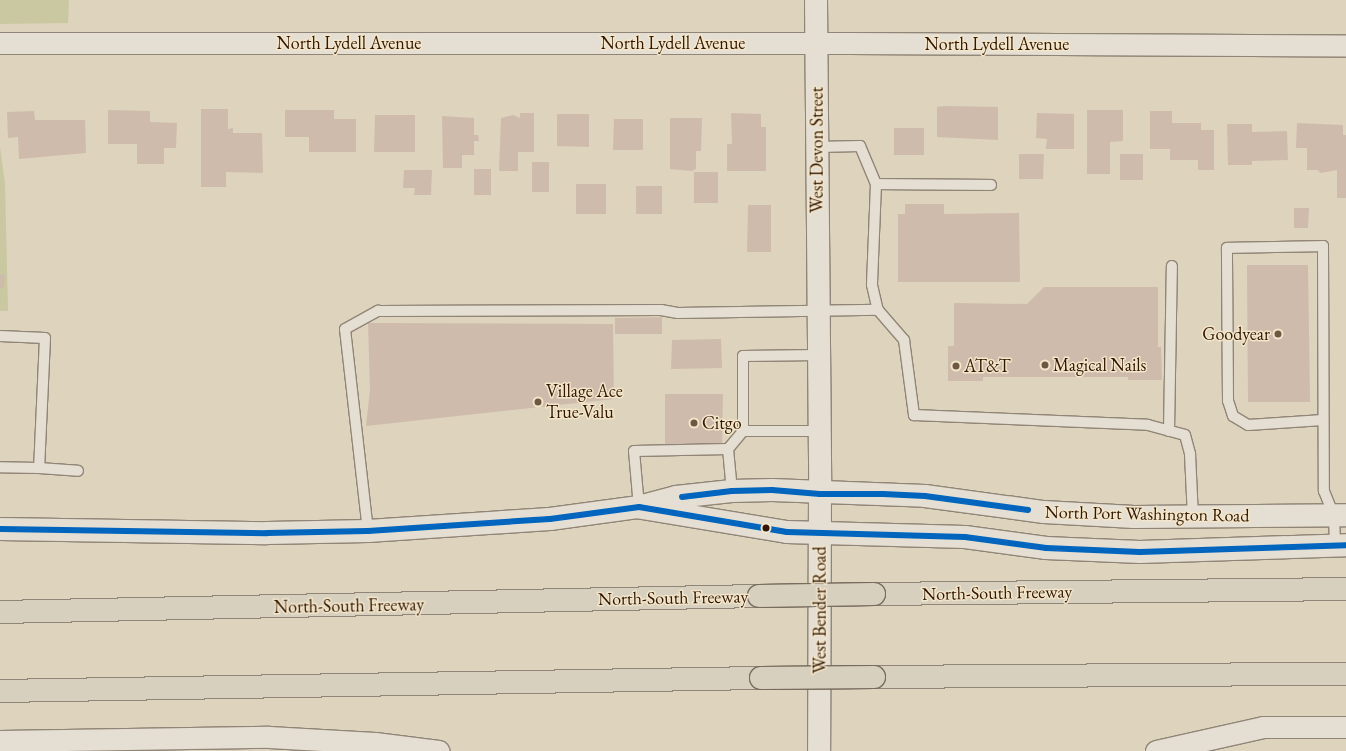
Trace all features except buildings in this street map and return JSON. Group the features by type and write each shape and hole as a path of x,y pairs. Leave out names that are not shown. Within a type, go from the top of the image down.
{"highway":[{"name":"North-South Freeway","path":"0,612 874,594 1346,589"},
{"path":"0,691 761,678 1346,674"}],"main road":[{"name":"West Devon Street","path":"816,0 818,306"},
{"name":"West Bender Road","path":"818,306 820,494 819,751"},
{"name":"North Port Washington Road","path":"0,529 267,533 368,531 550,519 639,507 676,498 732,491 772,490 820,494 925,496 1044,512 1193,518 1340,516"},
{"name":"North Port Washington Road","path":"639,507 787,532 966,537 1046,548 1140,552 1341,546"}],"street":[{"name":"North Lydell Avenue","path":"0,43 816,43 1346,46"},
{"path":"1156,751 1264,727 1346,727"},
{"path":"0,741 260,744 375,743 438,751"}],"lane":[{"path":"817,147 860,146 876,184 872,285 878,310 904,340 914,414 1148,425 1185,435 1190,454 1193,518"},
{"path":"876,184 991,185"},
{"path":"1323,420 1248,425 1234,416 1228,401 1227,248 1323,246 1324,491 1340,516 1341,546"},
{"path":"1170,431 1172,266"},
{"path":"368,531 345,329 378,312 661,310 678,313 818,306 878,310"},
{"path":"0,336 45,338 39,468"},
{"path":"732,491 728,449 744,431 743,356 818,355"},
{"path":"744,431 819,431"},
{"path":"639,507 634,451 728,449"},
{"path":"0,466 78,471"}],"green space":[{"path":"0,0 69,0 68,23 0,24"},
{"path":"0,147 5,184 8,311 0,311"}],"transit line":[{"path":"682,497 732,491 772,490 820,494 883,494 925,496 1028,510"},
{"path":"0,529 267,533 368,531 550,519 639,507 787,532 965,537 1046,548 1140,552 1346,545"}],"place":[{"name":"Goodyear","path":"1278,334"},
{"name":"Magical Nails","path":"1045,365"},
{"name":"AT&T","path":"956,366"},
{"name":"Village Ace True-Valu","path":"538,402"},
{"name":"Citgo","path":"694,423"}]}
